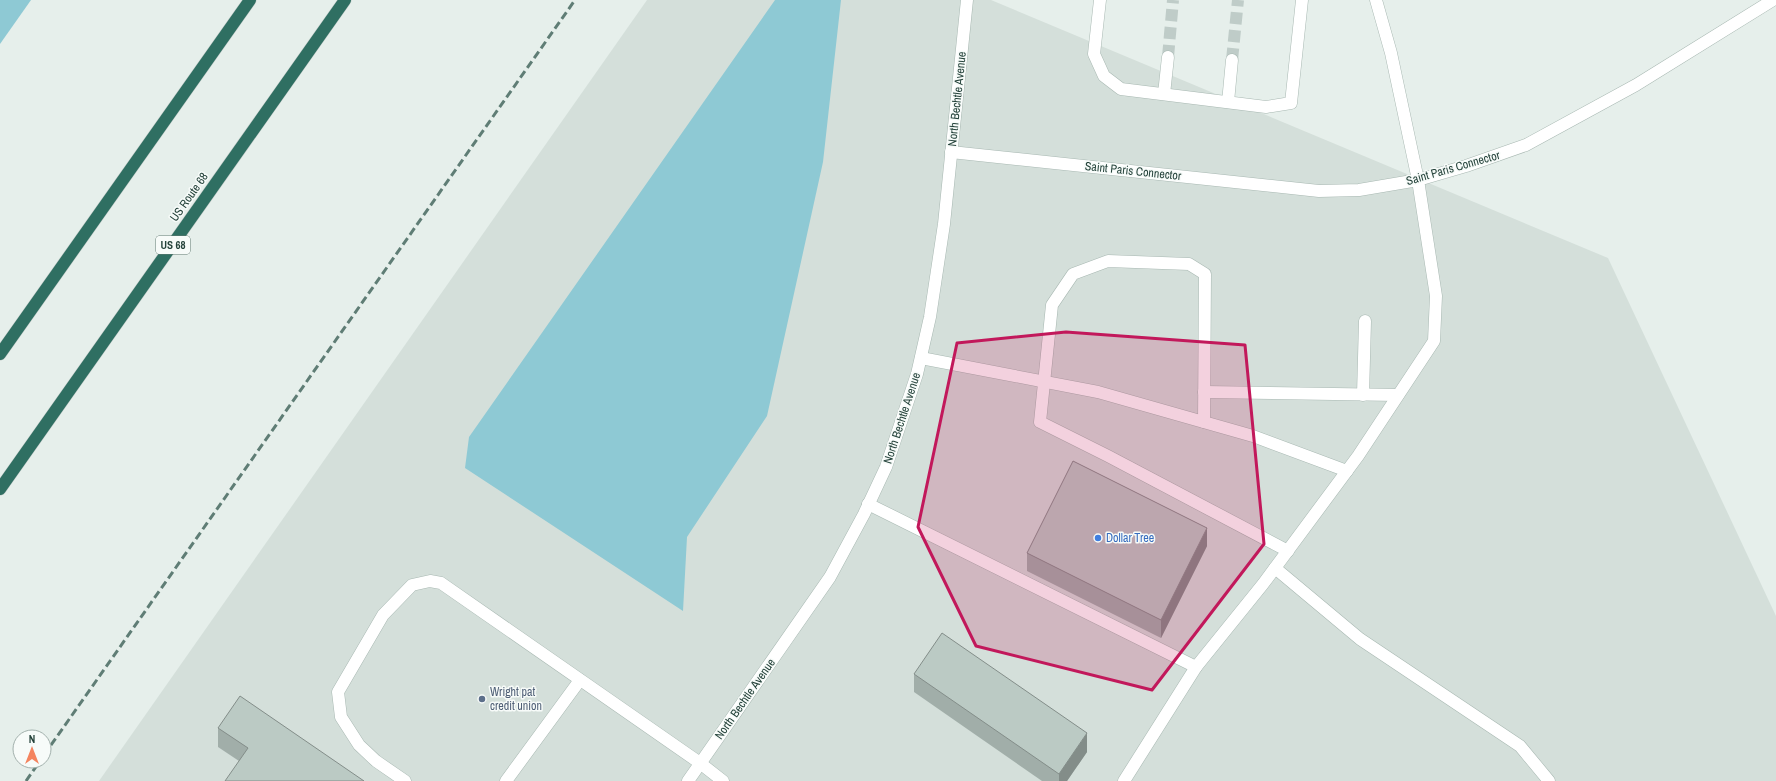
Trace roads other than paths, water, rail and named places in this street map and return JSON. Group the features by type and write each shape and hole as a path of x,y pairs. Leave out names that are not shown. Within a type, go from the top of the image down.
{"highway":[{"path":"0,354 250,0"},
{"name":"US Route 68","path":"0,489 346,0"}],"street":[{"name":"North Bechtle Avenue","path":"688,781 830,577 886,467 917,374 930,317 944,224 967,0"},
{"path":"1100,0 1094,54 1104,76 1121,89 1266,107 1291,103 1302,0"},
{"path":"1124,781 1196,667 1275,568 1347,471 1434,341 1436,296 1418,180 1391,53 1376,0"},
{"name":"Saint Paris Connector","path":"952,152 1319,191 1359,190 1418,180 1466,166 1526,145 1636,85 1773,0"},
{"path":"1164,94 1168,57"},
{"path":"1228,102 1232,60"},
{"path":"1204,422 1205,274 1189,264 1108,261 1073,274 1052,305 1040,422 1288,550"},
{"path":"1363,395 1365,321"},
{"path":"921,358 1098,392 1253,436 1347,471"},
{"path":"1204,392 1398,395"},
{"path":"868,504 1196,667"},
{"path":"1275,568 1360,638 1520,746 1549,781"},
{"path":"405,781 376,761 359,745 341,718 338,692 383,616 412,585 430,581 441,582 700,763 723,781"},
{"path":"506,781 580,680"}],"water":[{"path":"0,0 31,0 0,44"},
{"path":"775,0 841,0 823,162 767,416 687,537 683,611 465,468 469,437"}],"tunnel":[{"path":"1168,57 1173,0"},
{"path":"1232,60 1238,0"}],"railway":[{"path":"52,744 575,0"},
{"path":"26,781 34,769"}],"place":[{"name":"Dollar Tree","path":"1098,538"},
{"name":"Wright pat credit union","path":"482,699"}]}
